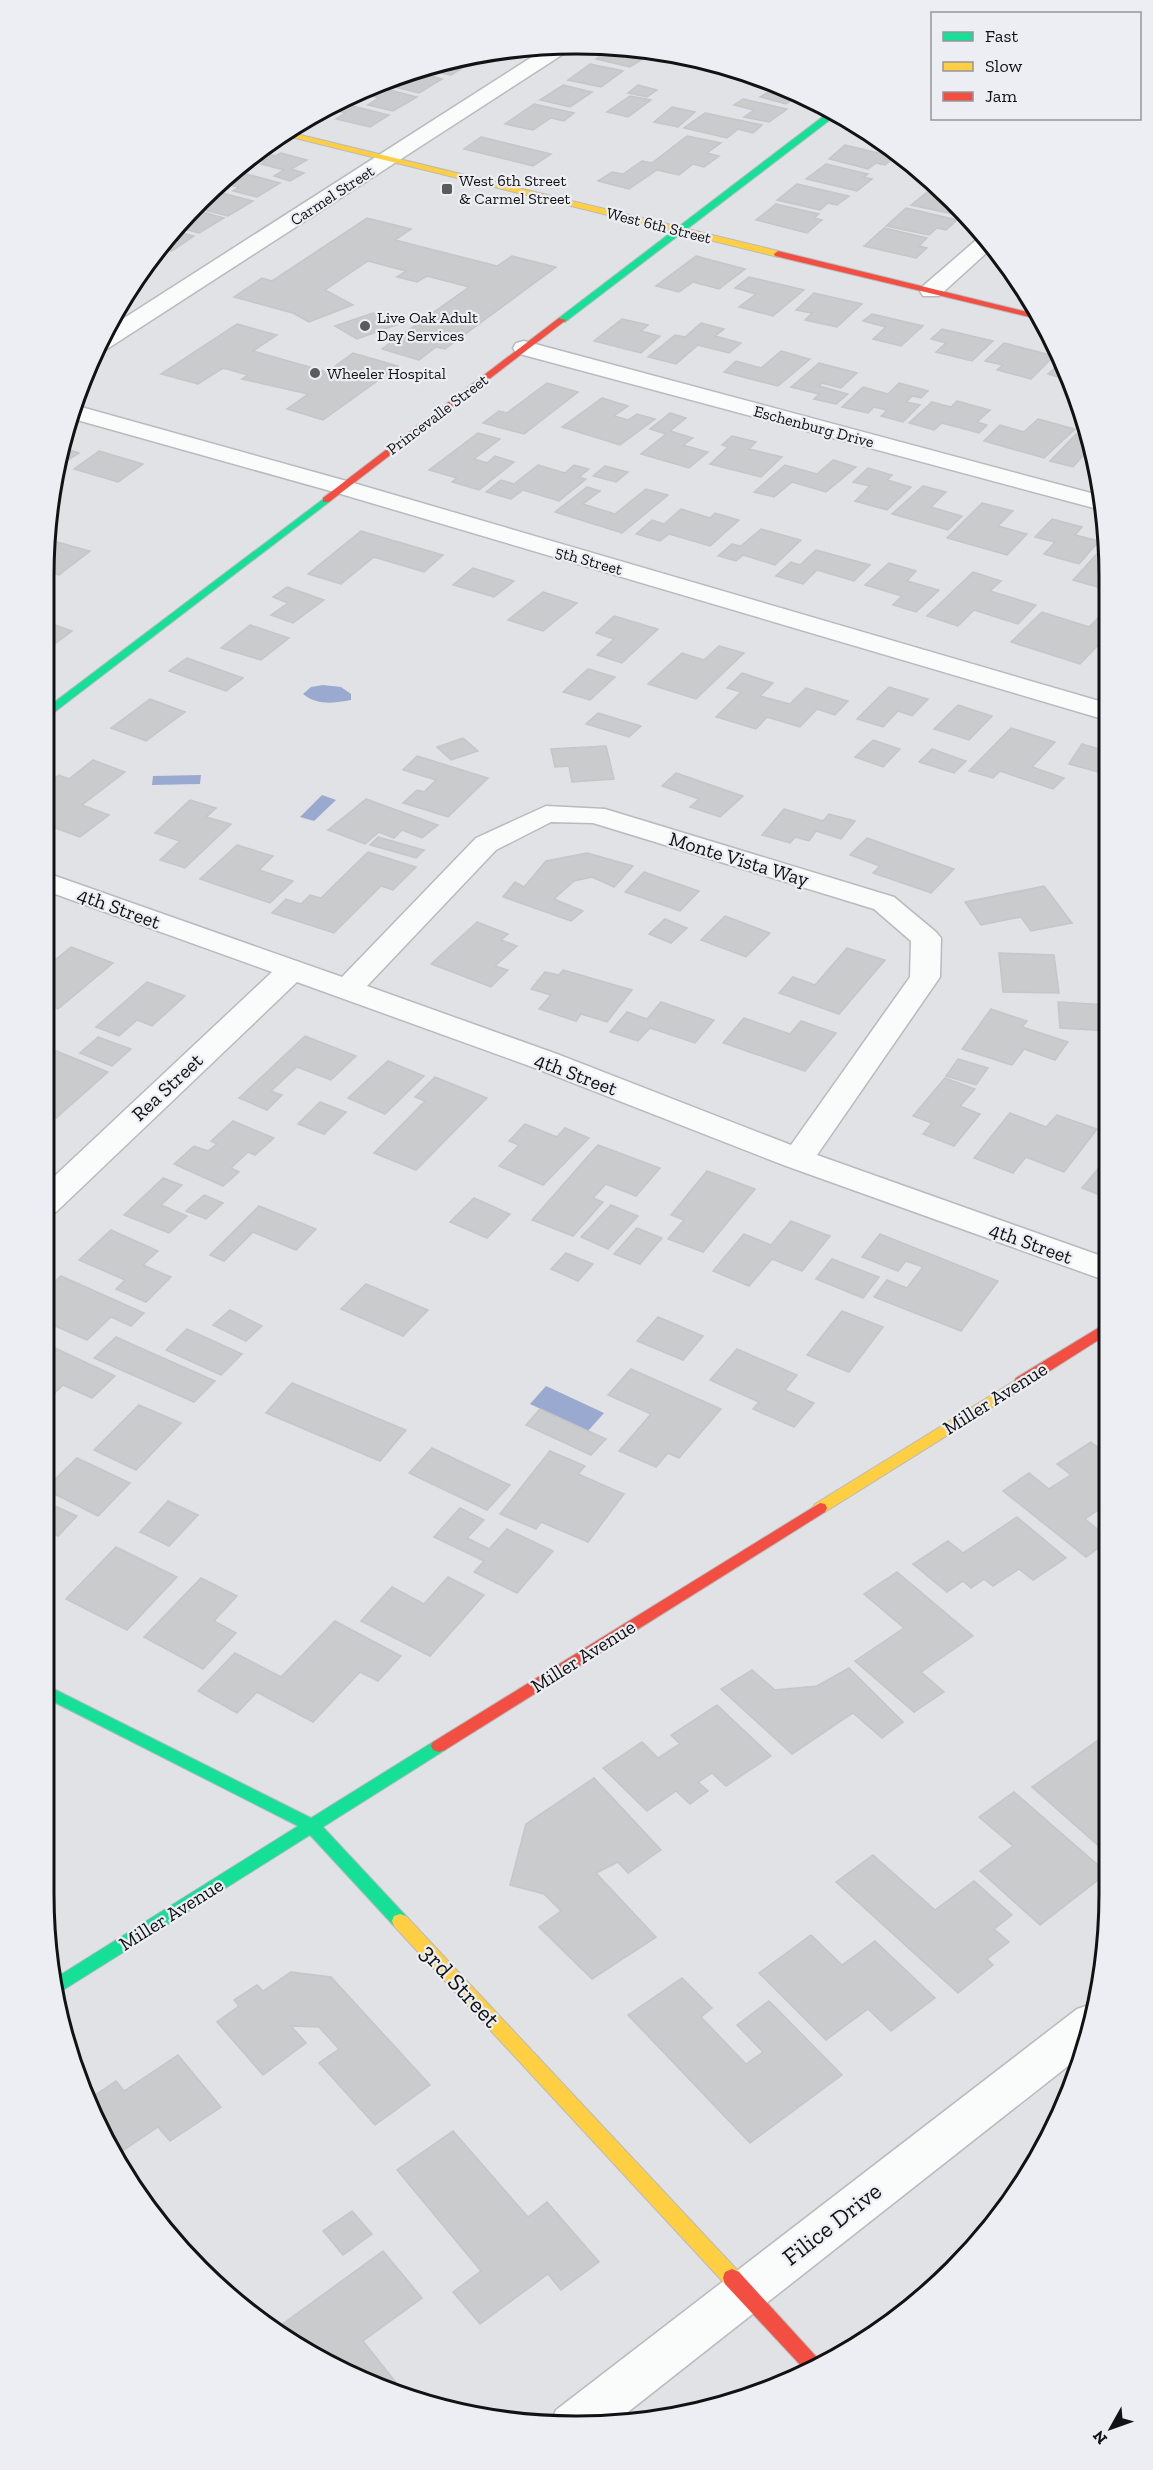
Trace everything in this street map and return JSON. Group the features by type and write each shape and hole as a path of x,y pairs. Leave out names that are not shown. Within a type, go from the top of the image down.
{"street":[{"name":"Carmel Street","path":"113,335 549,55"},
{"name":"Princevalle Street","path":"54,707 827,118"},
{"name":"West 6th Street","path":"295,136 1029,315"},
{"path":"931,291 981,246"},
{"name":"Eschenburg Drive","path":"524,348 1094,501"},
{"name":"5th Street","path":"81,413 342,487 1099,710"},
{"name":"Monte Vista Way","path":"347,990 486,844 546,814 595,815 884,903 926,938 925,977 797,1159"},
{"name":"4th Street","path":"54,884 546,1061 797,1159 1099,1267"},
{"name":"Rea Street","path":"54,1195 291,971"},
{"name":"Miller Avenue","path":"62,1983 1099,1333"},
{"name":"3rd Street","path":"54,1695 312,1826 810,2361"},
{"name":"Filice Drive","path":"586,2416 1080,2031"}],"water":[{"path":"323,685 341,687 351,694 351,700 320,702 303,694 311,687"},
{"path":"201,775 200,784 152,785 153,776"},
{"path":"322,795 336,800 314,821 300,817"},
{"path":"546,1386 604,1413 588,1431 530,1404"}],"building":[{"path":"602,55 644,58 630,67 596,59"},
{"path":"590,64 623,71 601,87 568,80"},
{"path":"465,66 451,75 439,73"},
{"path":"429,76 442,79 419,93 395,87"},
{"path":"563,85 592,92 570,107 540,100"},
{"path":"638,85 657,90 647,97 628,93"},
{"path":"388,90 417,97 393,111 368,105 379,98 372,96"},
{"path":"769,91 791,101 786,104 760,97"},
{"path":"630,96 651,100 628,117 607,112"},
{"path":"743,99 787,109 769,122 744,117 754,110 734,105"},
{"path":"534,104 574,113 564,121 551,118 533,130 505,124"},
{"path":"350,106 389,115 370,127 336,119 345,113 339,111"},
{"path":"672,107 695,112 678,127 654,122"},
{"path":"705,113 762,125 753,133 738,129 727,138 684,128"},
{"path":"687,136 721,143 707,153 719,156 704,167 693,164 679,175 657,170 629,189 598,181 612,172 623,174 642,161 652,163"},
{"path":"481,137 551,154 533,166 464,149"},
{"path":"845,145 884,154 892,160 885,165 876,163 868,169 829,159"},
{"path":"281,153 307,160 291,169 304,173 290,181 274,176 284,170 261,164 265,162 260,161 269,154 275,156"},
{"path":"826,164 868,174 863,177 872,179 857,191 806,179"},
{"path":"246,174 280,183 257,197 233,191 239,187 231,185"},
{"path":"797,184 849,196 837,205 828,203 820,210 777,200"},
{"path":"929,191 952,214 911,205"},
{"path":"222,193 253,201 228,216 204,210"},
{"path":"776,204 819,214 814,218 822,220 807,233 756,220"},
{"path":"906,208 957,220 946,230 937,228 929,235 886,226"},
{"path":"202,212 224,218 199,233 186,230"},
{"path":"367,218 411,229 395,240 497,266 512,256 556,267 445,349 436,347 419,360 382,349 469,287 427,276 417,282 397,277 406,271 368,261 325,290 353,305 309,322 293,313 234,297 262,278 272,281"},
{"path":"884,228 927,238 919,246 927,248 916,258 864,246"},
{"path":"183,233 194,236 172,251 169,250"},
{"path":"696,256 745,269 719,289 693,282 679,292 656,286"},
{"path":"749,277 804,290 773,316 739,307 756,294 735,288"},
{"path":"814,293 862,304 837,327 805,320 812,313 796,310"},
{"name":"Live Oak Adult Day Services","path":"373,313 396,325 357,339 335,326"},
{"path":"872,314 923,326 901,346 873,339 886,327 863,321"},
{"path":"622,319 648,325 641,331 660,336 641,353 594,341"},
{"path":"701,323 724,329 715,336 741,343 729,353 698,345 676,364 648,357 675,335 685,337"},
{"name":"Wheeler Hospital","path":"237,324 277,335 253,351 327,372 353,353 398,366 323,420 287,409 308,394 242,379 248,375 223,368 198,384 161,374"},
{"path":"942,329 993,341 972,361 936,352 946,343 931,339"},
{"path":"1004,343 1049,355 1051,359 1031,379 997,370 1003,365 985,361"},
{"path":"781,351 810,359 778,386 724,372 736,361 761,368"},
{"path":"819,363 857,373 841,388 822,383 819,386 848,394 836,404 814,399 819,394 791,387"},
{"path":"1055,368 1059,377 1048,374"},
{"path":"547,383 578,392 524,434 483,423 499,411 507,413"},
{"path":"899,383 928,391 921,398 912,396 906,402 920,405 903,422 881,416 887,410 874,407 868,413 842,407 863,387 888,394"},
{"path":"602,398 628,406 614,416 628,420 637,414 655,419 620,445 562,427"},
{"path":"957,401 990,410 977,422 987,425 979,433 942,423 934,430 909,423 932,402 951,407"},
{"path":"670,413 686,418 670,431 693,438 683,445 708,452 689,468 641,454 666,434 650,429"},
{"path":"1038,419 1075,429 1044,458 984,441 1000,425 1024,432"},
{"path":"478,433 500,439 474,459 487,463 495,456 514,462 479,490 452,482 457,478 429,470"},
{"path":"1076,434 1079,435 1084,454 1073,467 1050,461"},
{"path":"732,436 756,442 749,449 782,457 761,477 710,464 728,447 722,445"},
{"path":"70,450 79,453 67,461"},
{"path":"99,451 143,464 118,482 74,469"},
{"path":"833,460 856,467 826,492 792,482 774,497 754,492 785,465 817,474"},
{"path":"538,465 565,473 574,465 589,469 579,477 586,479 559,501 523,490 511,499 486,492 501,480 514,484"},
{"path":"605,466 628,472 616,482 593,476"},
{"path":"868,468 892,475 887,480 911,487 887,510 855,501 870,486 853,482"},
{"path":"923,486 946,492 931,507 962,516 948,530 892,514"},
{"path":"587,487 600,491 583,504 615,514 646,489 668,495 622,533 555,512"},
{"path":"982,503 1013,511 998,526 1027,534 1007,555 947,538"},
{"path":"681,509 710,518 715,513 739,520 710,546 669,534 660,541 636,534 652,520 664,524"},
{"path":"1052,519 1082,527 1075,535 1098,542 1079,564 1044,554 1055,542 1035,537"},
{"path":"761,529 801,540 775,565 743,555 736,561 718,556 732,544 741,546"},
{"path":"361,531 443,555 424,572 374,557 341,584 308,574"},
{"path":"55,543 90,551 59,575 54,574"},
{"path":"816,550 870,565 854,581 817,570 803,584 776,576 791,562 800,565"},
{"path":"1098,552 1099,587 1073,580"},
{"path":"889,563 916,571 907,581 939,590 916,612 893,605 902,596 865,585"},
{"path":"473,568 514,581 494,597 453,585"},
{"path":"973,572 1001,581 990,591 1036,605 1018,624 974,610 958,626 927,616"},
{"path":"287,587 324,600 293,623 271,615 288,603 273,597"},
{"path":"543,592 577,603 543,631 508,620"},
{"path":"1042,612 1089,627 1099,617 1099,644 1080,664 1011,642"},
{"path":"614,616 658,629 622,663 597,655 614,639 596,633"},
{"path":"54,625 72,631 54,644"},
{"path":"250,625 289,638 261,660 221,648"},
{"path":"719,646 744,653 696,699 648,684 682,653 704,660"},
{"path":"187,658 243,678 226,691 169,671"},
{"path":"588,669 615,677 590,700 563,692"},
{"path":"742,673 773,683 760,696 790,704 806,688 848,701 835,715 817,709 800,727 767,717 756,729 716,717 741,692 727,688"},
{"path":"889,687 928,699 912,716 898,711 883,727 857,719"},
{"path":"150,699 185,712 146,741 111,728"},
{"path":"958,705 992,716 969,740 934,729"},
{"path":"598,713 641,726 629,737 586,724"},
{"path":"1011,728 1055,742 1032,767 1064,778 1053,789 1000,771 993,778 969,771"},
{"path":"463,738 478,751 451,760 437,747"},
{"path":"873,740 900,749 883,767 855,757"},
{"path":"1082,744 1099,749 1099,772 1069,764"},
{"path":"606,746 614,779 572,782 569,766 555,767 551,749"},
{"path":"932,749 966,761 954,773 919,762"},
{"path":"417,756 488,778 448,817 403,803 417,790 424,792 436,780 403,770"},
{"path":"93,760 125,772 82,805 109,815 80,837 54,828 54,779 59,775 69,779"},
{"path":"676,773 743,796 720,817 690,807 699,799 662,786"},
{"path":"366,799 438,825 422,838 402,830 394,838 379,832 365,844 328,830"},
{"path":"190,800 216,808 206,817 231,824 185,868 160,860 180,841 155,833"},
{"path":"784,809 823,821 829,814 855,821 841,839 816,831 809,841 795,837 790,843 762,835"},
{"path":"378,837 424,850 416,858 370,845"},
{"path":"867,838 954,869 931,893 873,873 880,866 850,855"},
{"path":"237,845 273,856 259,870 293,881 270,903 200,879"},
{"path":"368,852 416,867 393,890 381,886 334,933 272,913 286,899 301,904 310,895 321,898"},
{"path":"587,853 633,866 614,887 592,877 574,881 554,899 583,911 571,921 503,897 515,882 524,887 546,861"},
{"path":"644,872 699,891 680,911 625,892"},
{"path":"1044,886 1072,923 1031,931 1021,917 981,925 965,902"},
{"path":"725,916 770,933 746,957 701,940"},
{"path":"665,919 687,928 671,943 649,934"},
{"path":"477,922 508,934 501,940 517,946 495,966 508,970 491,987 431,964"},
{"path":"71,947 113,963 58,1009 54,1007 54,961"},
{"path":"847,948 885,960 839,1014 779,993 793,977 815,985"},
{"path":"999,953 1054,955 1059,993 1003,992"},
{"path":"563,970 632,990 607,1022 581,1014 576,1021 539,1009 551,995 531,989 545,972 559,975"},
{"path":"147,982 185,996 152,1026 137,1020 119,1036 96,1027"},
{"path":"661,1002 714,1020 695,1043 650,1028 638,1041 610,1032 627,1012 647,1019"},
{"path":"1058,1002 1099,1005 1099,1030 1060,1028"},
{"path":"991,1009 1027,1021 1022,1027 1068,1042 1055,1060 1024,1049 1012,1065 962,1049"},
{"path":"744,1018 790,1034 801,1021 836,1033 805,1071 723,1043"},
{"path":"305,1036 356,1056 331,1080 297,1067 271,1091 282,1095 267,1110 239,1098"},
{"path":"98,1037 131,1049 112,1066 80,1053"},
{"path":"54,1050 108,1072 56,1118 54,1117"},
{"path":"958,1059 988,1068 976,1085 946,1076"},
{"path":"388,1061 424,1076 385,1114 348,1098"},
{"path":"435,1077 487,1098 416,1170 374,1153 425,1101 415,1097"},
{"path":"945,1078 975,1089 960,1106 980,1114 954,1146 923,1134 932,1123 913,1116"},
{"path":"320,1102 346,1112 324,1134 298,1124"},
{"path":"1010,1113 1046,1127 1057,1115 1097,1129 1064,1172 1026,1157 1013,1173 974,1158"},
{"path":"233,1121 274,1138 255,1155 248,1152 231,1168 239,1172 223,1186 174,1164 194,1146 208,1151 217,1144 211,1141"},
{"path":"525,1124 557,1137 565,1128 589,1138 543,1185 499,1166 519,1145 509,1141"},
{"path":"598,1145 660,1168 636,1196 606,1184 593,1198 603,1202 573,1236 532,1220"},
{"path":"1099,1168 1099,1195 1082,1188"},
{"path":"707,1171 755,1189 703,1252 668,1239 684,1220 671,1215"},
{"path":"163,1178 182,1185 161,1205 187,1216 169,1233 124,1215"},
{"path":"204,1195 223,1203 206,1219 186,1211"},
{"path":"474,1198 510,1214 487,1238 450,1222"},
{"path":"611,1205 638,1216 608,1249 581,1237"},
{"path":"259,1206 316,1229 296,1250 253,1232 224,1261 210,1255"},
{"path":"791,1221 830,1236 802,1271 772,1259 749,1286 713,1271 744,1234 771,1245"},
{"path":"637,1228 662,1238 640,1264 614,1254"},
{"path":"111,1230 158,1251 143,1265 171,1277 146,1302 116,1289 125,1280 79,1260"},
{"path":"880,1234 998,1281 961,1331 874,1297 887,1280 907,1288 923,1267 906,1261 898,1271 862,1257"},
{"path":"566,1253 593,1264 578,1281 551,1269"},
{"path":"832,1259 879,1277 863,1298 816,1279"},
{"path":"61,1276 144,1313 131,1326 111,1317 87,1340 54,1325 54,1283"},
{"path":"366,1284 428,1310 403,1336 341,1309"},
{"path":"230,1310 262,1326 246,1341 213,1325"},
{"path":"842,1311 883,1327 849,1372 807,1355"},
{"path":"658,1317 703,1336 683,1360 637,1341"},
{"path":"187,1329 242,1354 221,1375 166,1350"},
{"path":"116,1337 215,1381 194,1402 94,1358"},
{"path":"54,1348 115,1376 92,1398 63,1385 54,1394"},
{"path":"737,1349 797,1375 785,1390 814,1403 794,1427 753,1409 759,1402 710,1380"},
{"path":"631,1369 721,1409 679,1458 668,1453 656,1467 619,1451 651,1414 608,1395"},
{"path":"292,1383 406,1430 380,1461 266,1413"},
{"path":"139,1405 181,1423 136,1470 94,1450"},
{"path":"540,1409 606,1439 591,1455 526,1425"},
{"path":"1091,1442 1099,1448 1099,1509 1085,1519 1099,1531 1099,1548 1086,1557 1003,1491 1029,1473 1049,1489 1071,1475 1057,1464"},
{"path":"432,1448 510,1485 487,1510 409,1473"},
{"path":"550,1451 585,1466 578,1474 624,1494 588,1542 541,1522 536,1529 500,1514"},
{"path":"77,1458 130,1483 98,1516 54,1494 54,1480"},
{"path":"168,1501 198,1515 169,1546 140,1532"},
{"path":"54,1506 77,1516 58,1536 54,1534"},
{"path":"460,1508 484,1520 467,1538 489,1549 507,1529 553,1551 517,1593 474,1572 484,1561 434,1537"},
{"path":"1017,1517 1066,1558 1033,1580 1019,1569 993,1586 984,1579 971,1588 963,1581 947,1592 913,1564 948,1541 963,1553"},
{"path":"116,1547 177,1577 127,1630 66,1599"},
{"path":"897,1572 973,1636 921,1672 944,1692 914,1712 855,1661 904,1628 864,1594"},
{"path":"448,1577 484,1595 430,1656 361,1621 392,1587 424,1604"},
{"path":"201,1578 237,1596 214,1621 236,1633 203,1669 144,1637"},
{"path":"335,1621 401,1656 378,1681 360,1672 313,1722 257,1692 237,1713 198,1691 235,1653 281,1677"},
{"path":"849,1668 903,1722 882,1738 853,1713 792,1754 721,1689 752,1670 775,1690 817,1686"},
{"path":"717,1705 771,1756 726,1786 712,1773 698,1782 708,1791 690,1804 676,1791 647,1811 603,1768 642,1742 658,1758 680,1744 671,1735"},
{"path":"1099,1740 1099,1846 1032,1787"},
{"path":"594,1778 661,1850 628,1873 618,1862 596,1873 656,1937 592,1979 539,1927 561,1911 544,1894 510,1885 526,1824"},
{"path":"1014,1792 1099,1866 1099,1879 1040,1925 980,1871 1013,1846 979,1817"},
{"path":"873,1855 935,1910 974,1881 1012,1915 994,1929 1009,1942 987,1959 993,1965 958,1993 836,1882"},
{"path":"811,1935 842,1965 875,1941 935,1998 891,2031 868,2009 826,2040 759,1973"},
{"path":"291,1972 331,1977 430,2085 375,2125 319,2063 339,2049 319,2027 291,2026 306,2043 263,2075 217,2022 239,2006 234,2000 257,1985 263,1991"},
{"path":"682,1978 712,2008 701,2017 746,2064 763,2052 737,2025 769,2001 842,2075 750,2143 628,2015"},
{"path":"178,2055 221,2107 170,2141 158,2127 122,2151 95,2095 116,2081 124,2091"},
{"path":"453,2131 528,2217 547,2202 599,2262 561,2290 548,2274 480,2324 453,2292 481,2271 397,2170"},
{"path":"352,2211 372,2234 343,2255 323,2231"},
{"path":"383,2251 422,2298 363,2341 397,2383 345,2362 281,2325"}],"traffic: fast":[{"path":"562,320 827,118"},
{"path":"54,707 326,500"},
{"path":"54,1695 312,1826 400,1921"},
{"path":"62,1983 439,1746"}],"traffic: slow":[{"path":"295,136 778,254"},
{"path":"820,1508 1021,1382"},
{"path":"400,1921 732,2278"}],"traffic: jam":[{"path":"778,254 1029,315"},
{"path":"326,500 562,320"},
{"path":"1021,1382 1099,1333"},
{"path":"439,1746 820,1508"},
{"path":"732,2278 810,2361"}],"place":[{"name":"West 6th Street & Carmel Street","path":"447,189"},
{"name":"Live Oak Adult Day Services","path":"365,326"},
{"name":"Wheeler Hospital","path":"315,373"}]}
